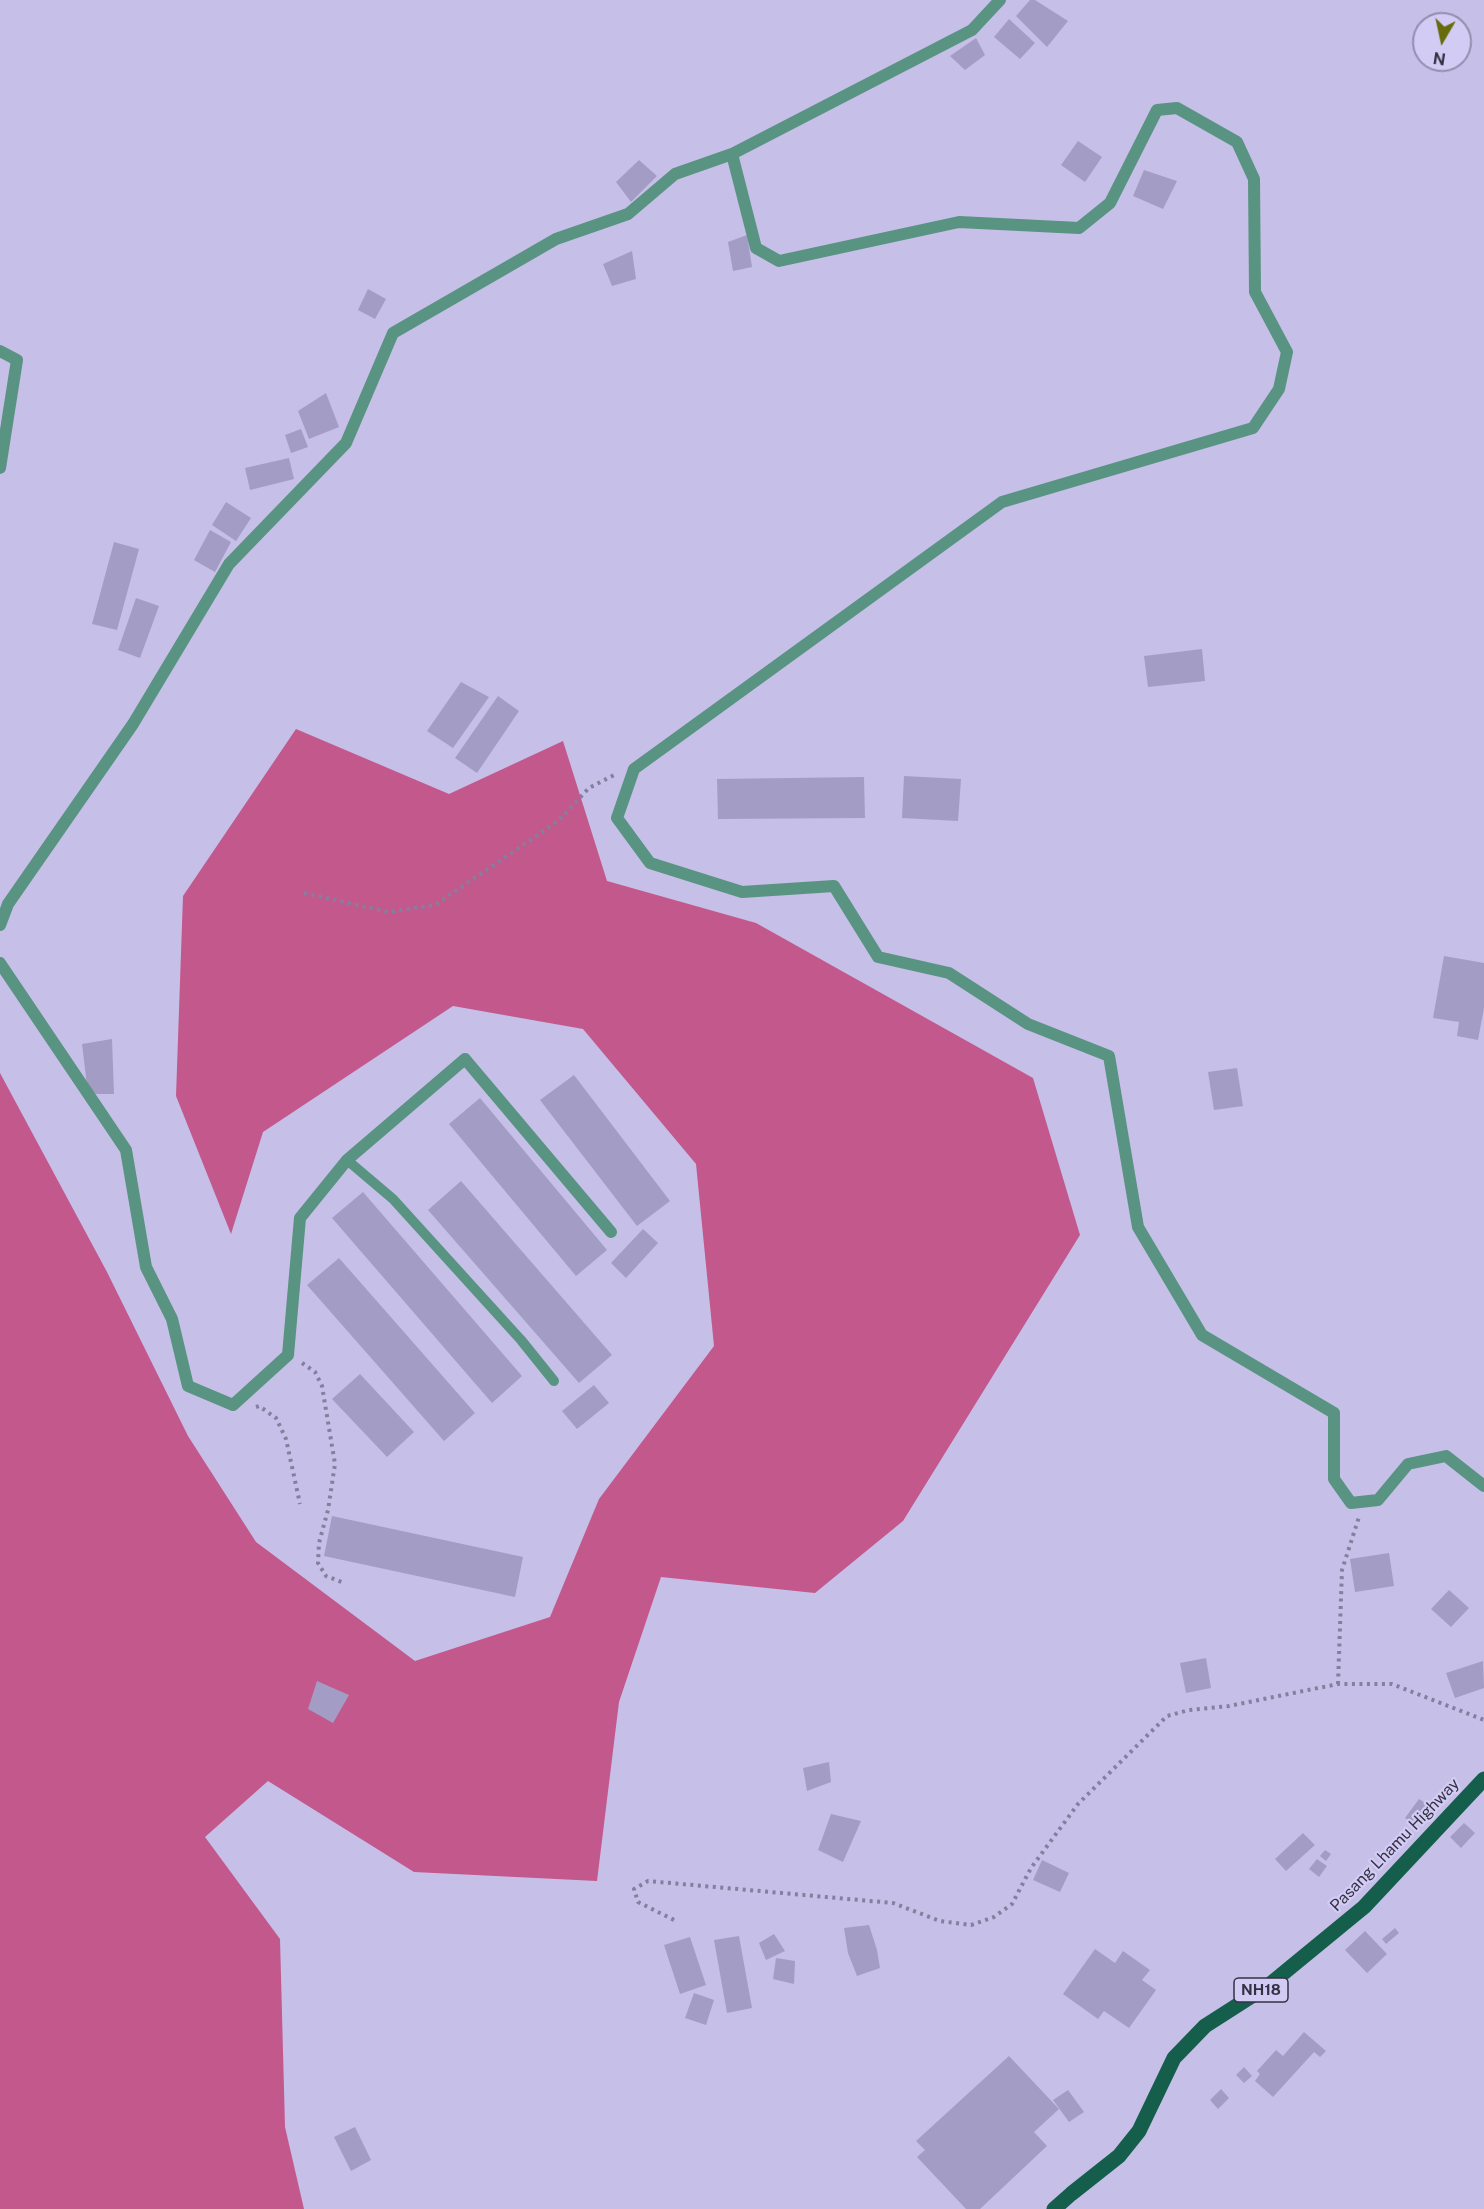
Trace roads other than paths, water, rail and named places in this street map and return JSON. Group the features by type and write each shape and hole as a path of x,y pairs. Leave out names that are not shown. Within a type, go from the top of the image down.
{"main road":[{"name":"Pasang Lhamu Highway","path":"1054,2209 1119,2156 1139,2131 1174,2058 1204,2026 1269,1985 1364,1907 1484,1779"}],"street":[{"path":"0,926 8,904 133,724 229,564 346,443 393,333 556,239 628,214 675,174 732,154 972,30 1000,0"},
{"path":"732,154 756,248 779,261 959,222 1079,228 1110,203 1157,110 1177,108 1237,142 1254,179 1256,292 1287,352 1279,389 1253,428 1002,502 634,768 617,818 650,863 742,892 834,886 878,957 949,973 1028,1024 1109,1056 1138,1227 1202,1335 1334,1413 1334,1479 1351,1503 1378,1500 1408,1464 1446,1456 1484,1486"},
{"path":"0,351 17,360 0,468"},
{"path":"0,963 126,1150 146,1267 172,1319 188,1386 232,1405 288,1355 300,1218 347,1160 465,1059 611,1232"}],"lane":[{"path":"347,1160 393,1199 521,1340 554,1381"}]}
